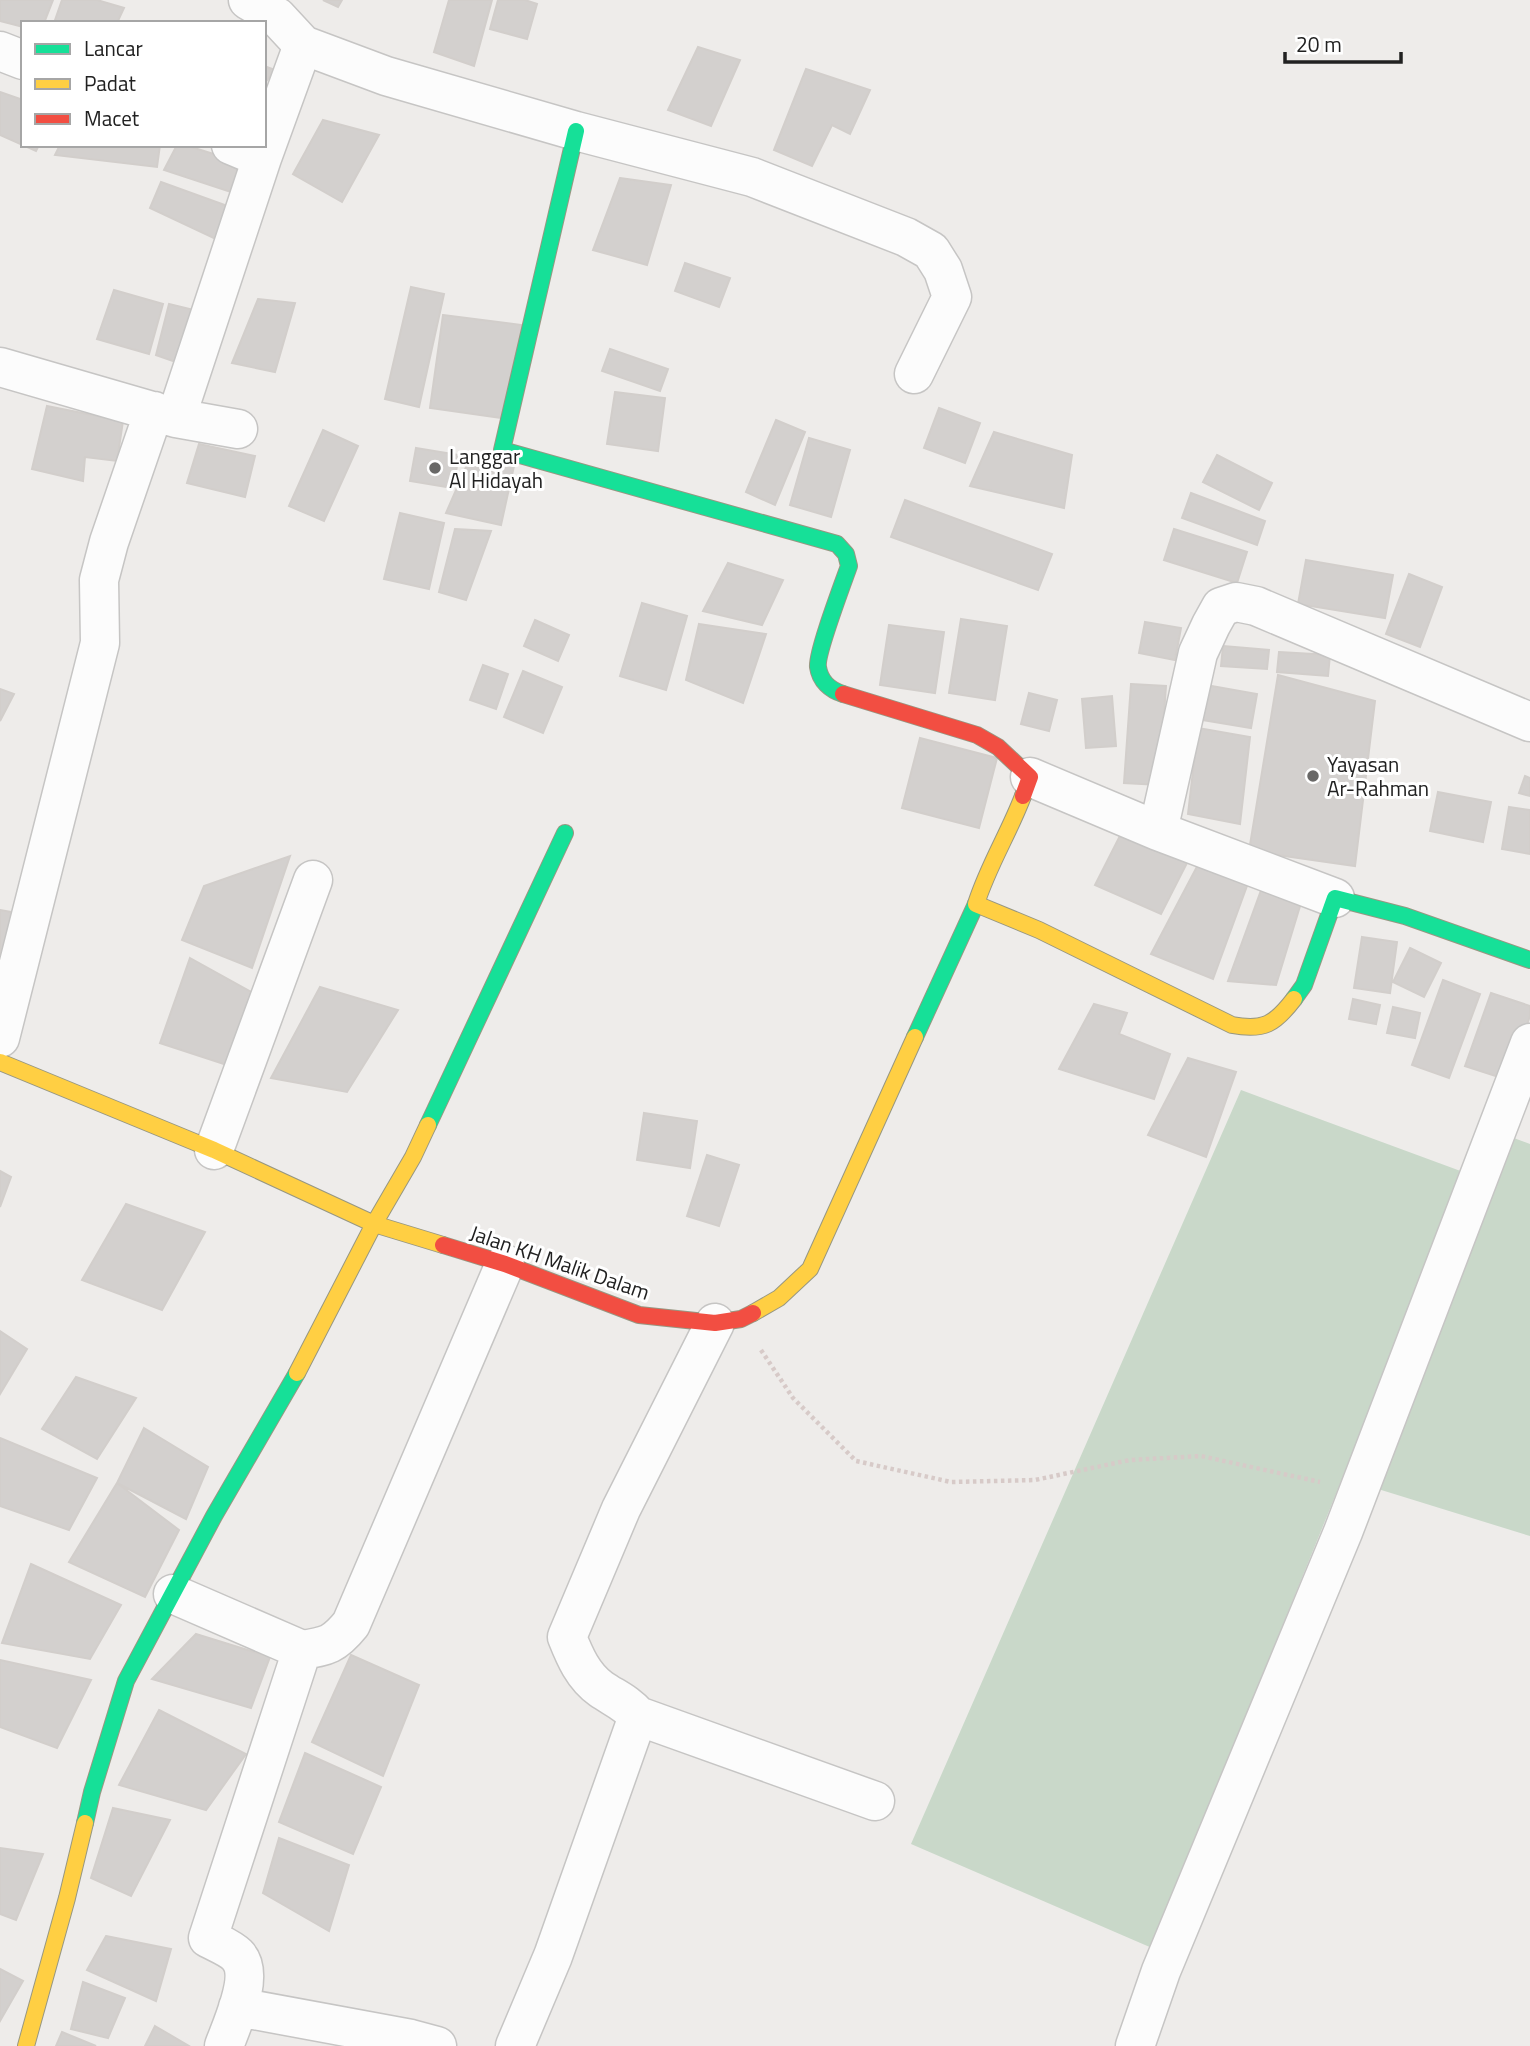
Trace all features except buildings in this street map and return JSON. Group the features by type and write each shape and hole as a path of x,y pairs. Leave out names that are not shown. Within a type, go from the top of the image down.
{"street":[{"path":"248,0 277,18 303,45 386,76 576,131 752,177 906,237 930,251 943,270 952,297 914,374"},
{"path":"266,114 303,45"},
{"path":"0,51 21,60"},
{"path":"576,131 502,450 837,544 843,549 849,566 817,663 822,682 833,691 977,735 998,747 1030,777 1158,831 1335,898 1405,916 1530,960"},
{"path":"0,1038 100,643 99,580 109,542 165,414 246,152"},
{"path":"0,367 165,414 238,429"},
{"path":"1158,831 1198,653 1222,607 1236,602 1255,606 1530,722"},
{"path":"874,1801 638,1716 629,1706 599,1688 578,1663 568,1637 621,1509 728,1321 779,1298 810,1269 976,904 984,879 1013,823 1030,777"},
{"path":"26,2046 67,1898 92,1792 126,1681 215,1516 301,1366 374,1224 413,1157 565,833"},
{"path":"214,1150 313,880"},
{"path":"976,904 1039,930 1232,1025 1247,1028 1268,1026 1285,1011 1304,985 1335,898"},
{"path":"1135,2046 1161,1971 1359,1490 1530,1043"},
{"name":"Jalan KH Malik Dalam","path":"0,1062 214,1150 374,1224 505,1264 639,1315 728,1321"},
{"path":"173,1594 302,1650 329,1644 340,1638 351,1624 505,1264"},
{"path":"224,2046 238,2007 245,1976 242,1962 236,1953 208,1938 302,1650"},
{"path":"515,2046 553,1956 638,1716"},
{"path":"238,2007 437,2046"}],"path":[{"path":"728,1321 793,1398 856,1461 951,1482 1035,1480 1130,1460 1201,1456 1359,1490"}],"green space":[{"path":"1241,1090 1466,1173 1152,1948 911,1844"},
{"path":"1511,1137 1530,1144 1530,1536 1378,1489"}],"traffic: fast":[{"path":"576,131 502,450 837,544 846,554 849,566 825,634 818,667 826,684 843,694"},
{"path":"428,1125 565,833"},
{"path":"1294,999 1304,985 1335,898 1405,916 1530,960"},
{"path":"915,1037 976,904"},
{"path":"85,1823 126,1681 214,1516 297,1373"}],"traffic: slow":[{"path":"1023,796 976,904 1039,930 1232,1025 1253,1027 1268,1024 1294,999"},
{"path":"753,1313 779,1298 810,1269 915,1037"},
{"path":"0,1062 214,1150 374,1224 443,1245"},
{"path":"297,1373 428,1125"},
{"path":"26,2046 85,1823"}],"traffic: jam":[{"path":"843,694 977,735 998,747 1030,777 1023,796"},
{"path":"443,1245 505,1264 639,1315 715,1323 741,1319 753,1313"}],"place":[{"name":"Langgar Al Hidayah","path":"435,468"},
{"name":"Yayasan Ar-Rahman","path":"1313,776"}]}
